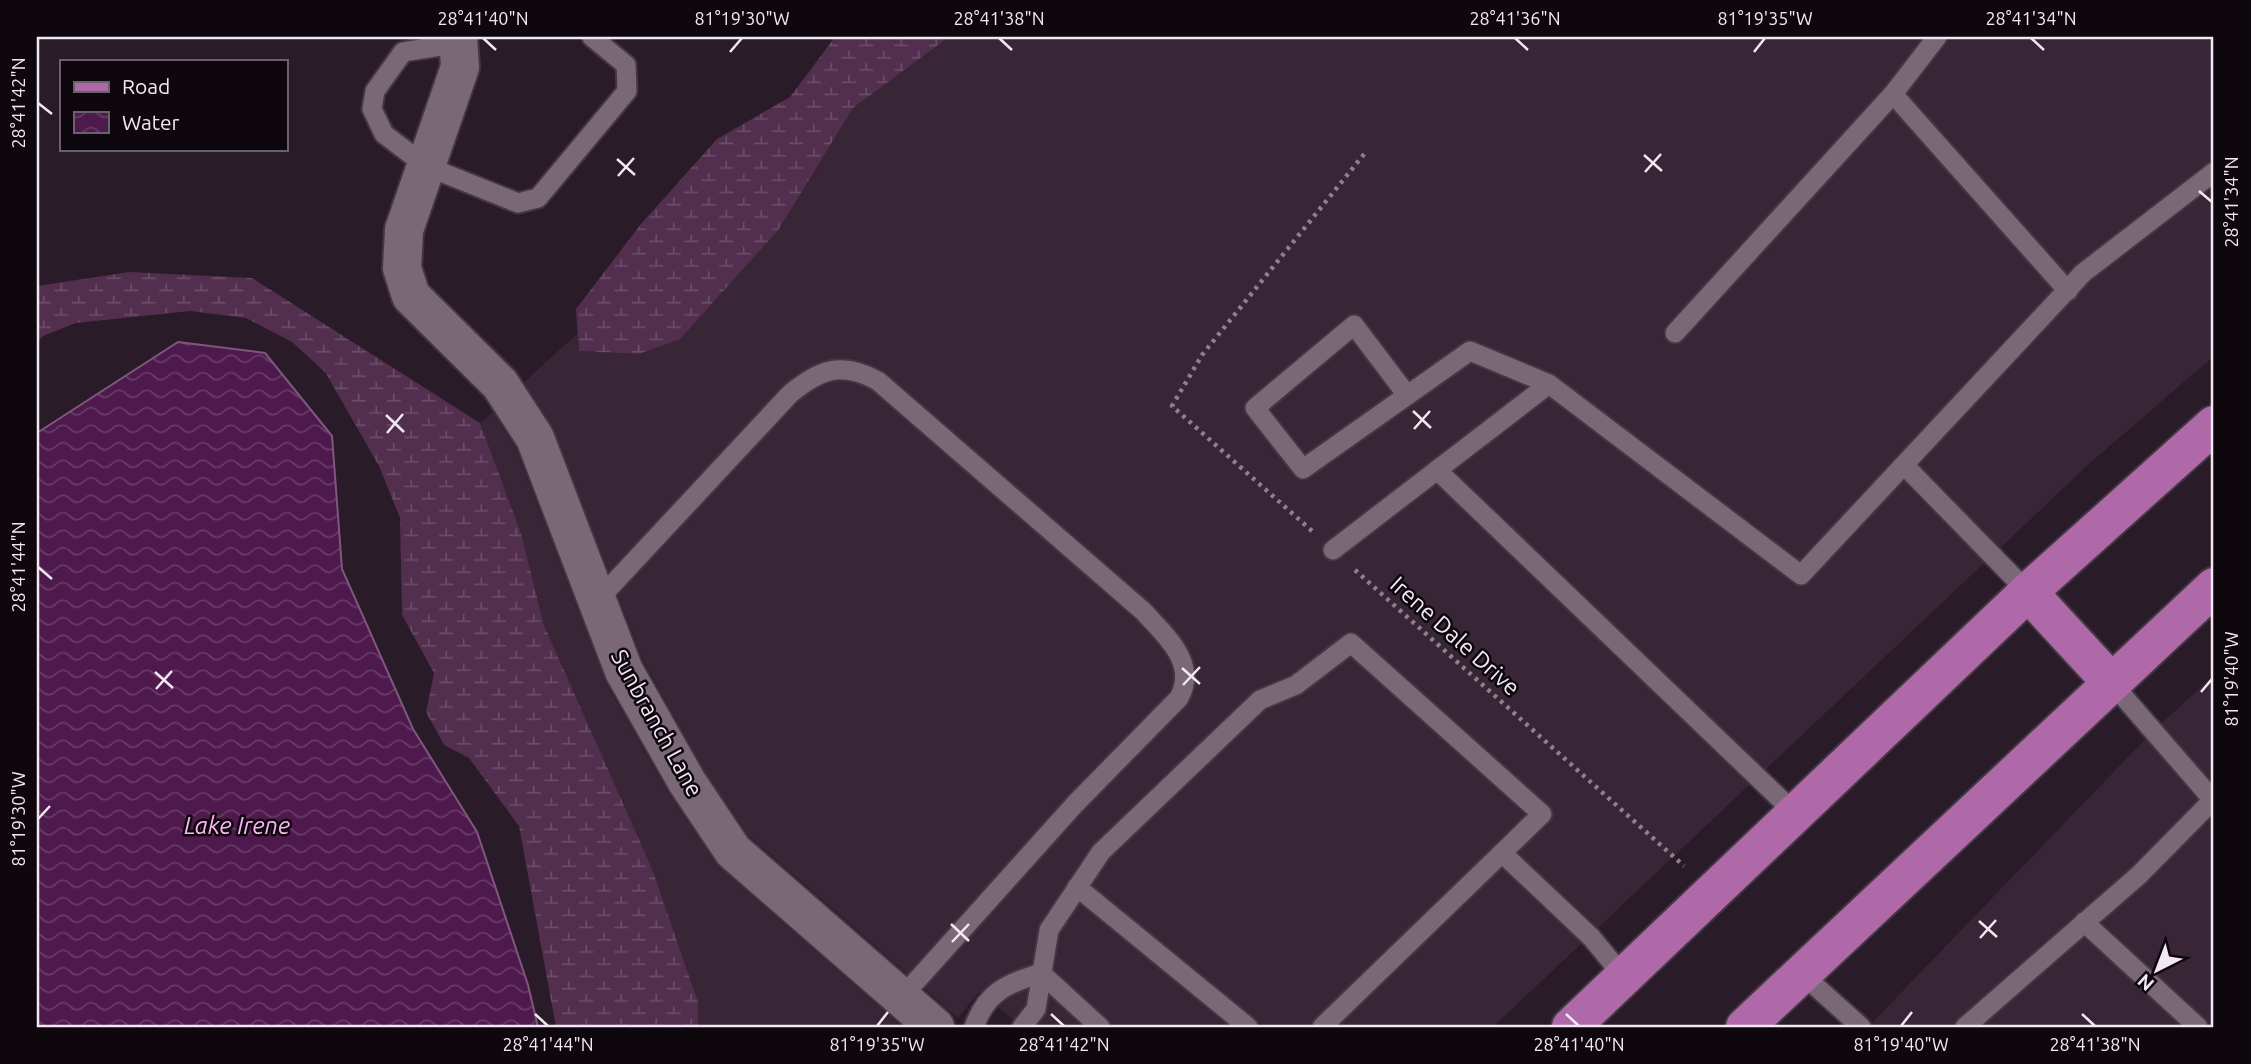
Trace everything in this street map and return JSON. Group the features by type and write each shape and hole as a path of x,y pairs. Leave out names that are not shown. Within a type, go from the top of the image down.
{"main road":[{"path":"1571,1027 2028,592 2214,425"},
{"path":"1745,1027 2110,681 2214,587"},
{"path":"2028,592 2110,681"}],"street":[{"path":"426,166 460,66 458,40"},
{"name":"Sunbranch Lane","path":"426,166 404,230 402,268 411,296 500,384 535,438 624,671 687,782 733,851 935,1027"}],"lane":[{"path":"458,40 402,52 375,91 372,108 384,134 426,166 518,203 538,198 627,91 626,65 592,37"},
{"path":"1675,333 1893,94 1937,37"},
{"path":"1893,94 2068,291"},
{"path":"1407,395 1354,326 1255,408 1303,469 1470,351 1549,384 1801,575 2083,273 2214,172"},
{"path":"597,601 790,394 810,378 836,369 860,371 878,381 1143,611 1168,637 1181,656 1187,675 1179,698 1075,804 901,998"},
{"path":"1334,550 1549,384"},
{"path":"1904,465 2028,592"},
{"path":"1437,470 1796,814"},
{"path":"1022,1027 1037,1009 1049,930 1101,852 1260,700 1296,685 1351,643 1542,814 1322,1027"},
{"path":"1965,1027 2139,875 2214,800 2110,681"},
{"path":"1502,853 1591,937 1624,977"},
{"path":"1077,887 1248,1027"},
{"path":"2084,922 2198,1027"},
{"path":"974,1027 980,1011 1003,986 1041,973"},
{"path":"1041,973 1100,1027"},
{"path":"1802,974 1861,1027"}],"path":[{"name":"Irene Dale Drive","path":"1365,153 1202,355 1172,406 1714,892"}],"shaded area":[{"path":"949,37 2214,37 2214,356 2090,463 1493,1027 1023,1027 979,992 958,1018 749,836 704,770 643,660 554,429 524,382 578,333 579,351 639,354 779,229 853,108"},
{"path":"493,412 516,449 606,683 669,794 716,864 902,1027 698,1027 698,1002 653,871 544,625 521,533 480,423"},
{"path":"2214,675 2214,1027 1868,1027 2151,733"}],"green space":[{"path":"835,37 949,37 853,108 779,229 680,339 639,354 579,351 576,309 641,224 717,139 790,97"},
{"path":"129,272 252,278 480,423 521,533 544,625 653,871 698,1002 698,1027 556,1027 519,826 469,758 444,745 426,712 434,673 402,615 400,518 379,466 325,372 292,342 246,318 190,311 76,323 43,336 37,342 37,286"}],"water":[{"name":"Lake Irene","path":"178,342 265,353 332,436 342,569 413,729 477,832 528,985 538,1027 37,1027 37,433"}]}
